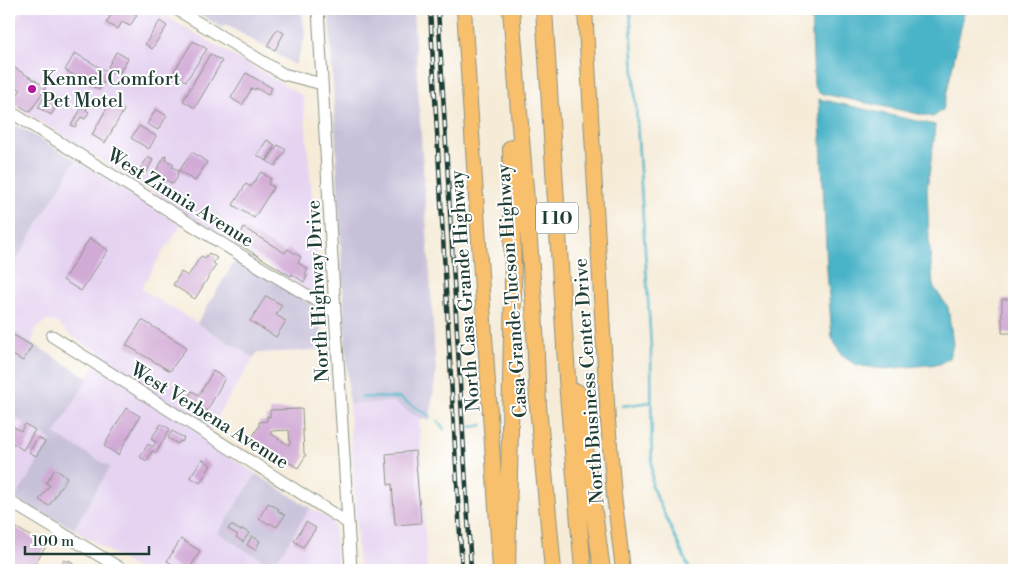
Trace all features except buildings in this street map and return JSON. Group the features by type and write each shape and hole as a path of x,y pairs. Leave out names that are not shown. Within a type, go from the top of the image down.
{"highway":[{"name":"Casa Grande-Tucson Highway","path":"511,9 534,305 538,406 553,570"},
{"name":"I 10","path":"544,9 570,427 583,570"},
{"path":"507,570 512,305 511,128 513,46"},
{"path":"560,269 602,570"}],"main road":[{"name":"North Casa Grande Highway","path":"464,9 500,570"},
{"name":"North Business Center Drive","path":"585,9 608,421 623,570"}],"street":[{"path":"176,9 283,74 322,84"},
{"name":"North Highway Drive","path":"318,9 351,570"},
{"name":"West Zinnia Avenue","path":"9,111 335,312"},
{"name":"West Verbena Avenue","path":"52,336 348,523"},
{"path":"9,501 123,570"}],"shaded area":[{"path":"22,9 153,9 303,96 321,299 9,102 9,31"},
{"path":"192,9 301,9 306,35 295,65 225,24 222,28"},
{"path":"329,9 413,9 436,372 430,421 419,418 393,402 349,404"},
{"path":"9,121 76,160 9,273"},
{"path":"76,160 181,225 168,246 166,246 141,289 254,358 202,440 256,474 219,533 273,567 310,508 333,521 338,570 139,570 74,529 110,467 55,434 101,354 70,335 58,323 44,322 36,329 32,343 9,329 9,273"},
{"path":"236,259 320,310 323,350 257,353 254,358 197,323"},
{"path":"9,329 88,378 55,434 110,467 74,529 15,499 51,440 9,414"},
{"path":"393,402 419,418 427,570 359,570 349,404"},
{"path":"11,415 51,440 15,499 9,495 9,418"},
{"path":"256,474 310,508 273,567 218,533"}],"water":[{"path":"811,9 965,9 943,110 933,117 819,93 814,86"},
{"path":"819,99 935,125 927,188 929,240 933,286 948,307 953,344 950,357 940,364 883,369 856,365 841,355 832,338"}],"waterway":[{"path":"630,9 651,347 652,487 690,570"},
{"path":"361,397 400,398 430,416"},
{"path":"622,406 651,402"},
{"path":"438,421 444,429"},
{"path":"470,427 483,425"}],"railway":[{"path":"430,9 462,570"},
{"path":"438,9 471,570"}],"place":[{"name":"Kennel Comfort Pet Motel","path":"32,89"}]}
